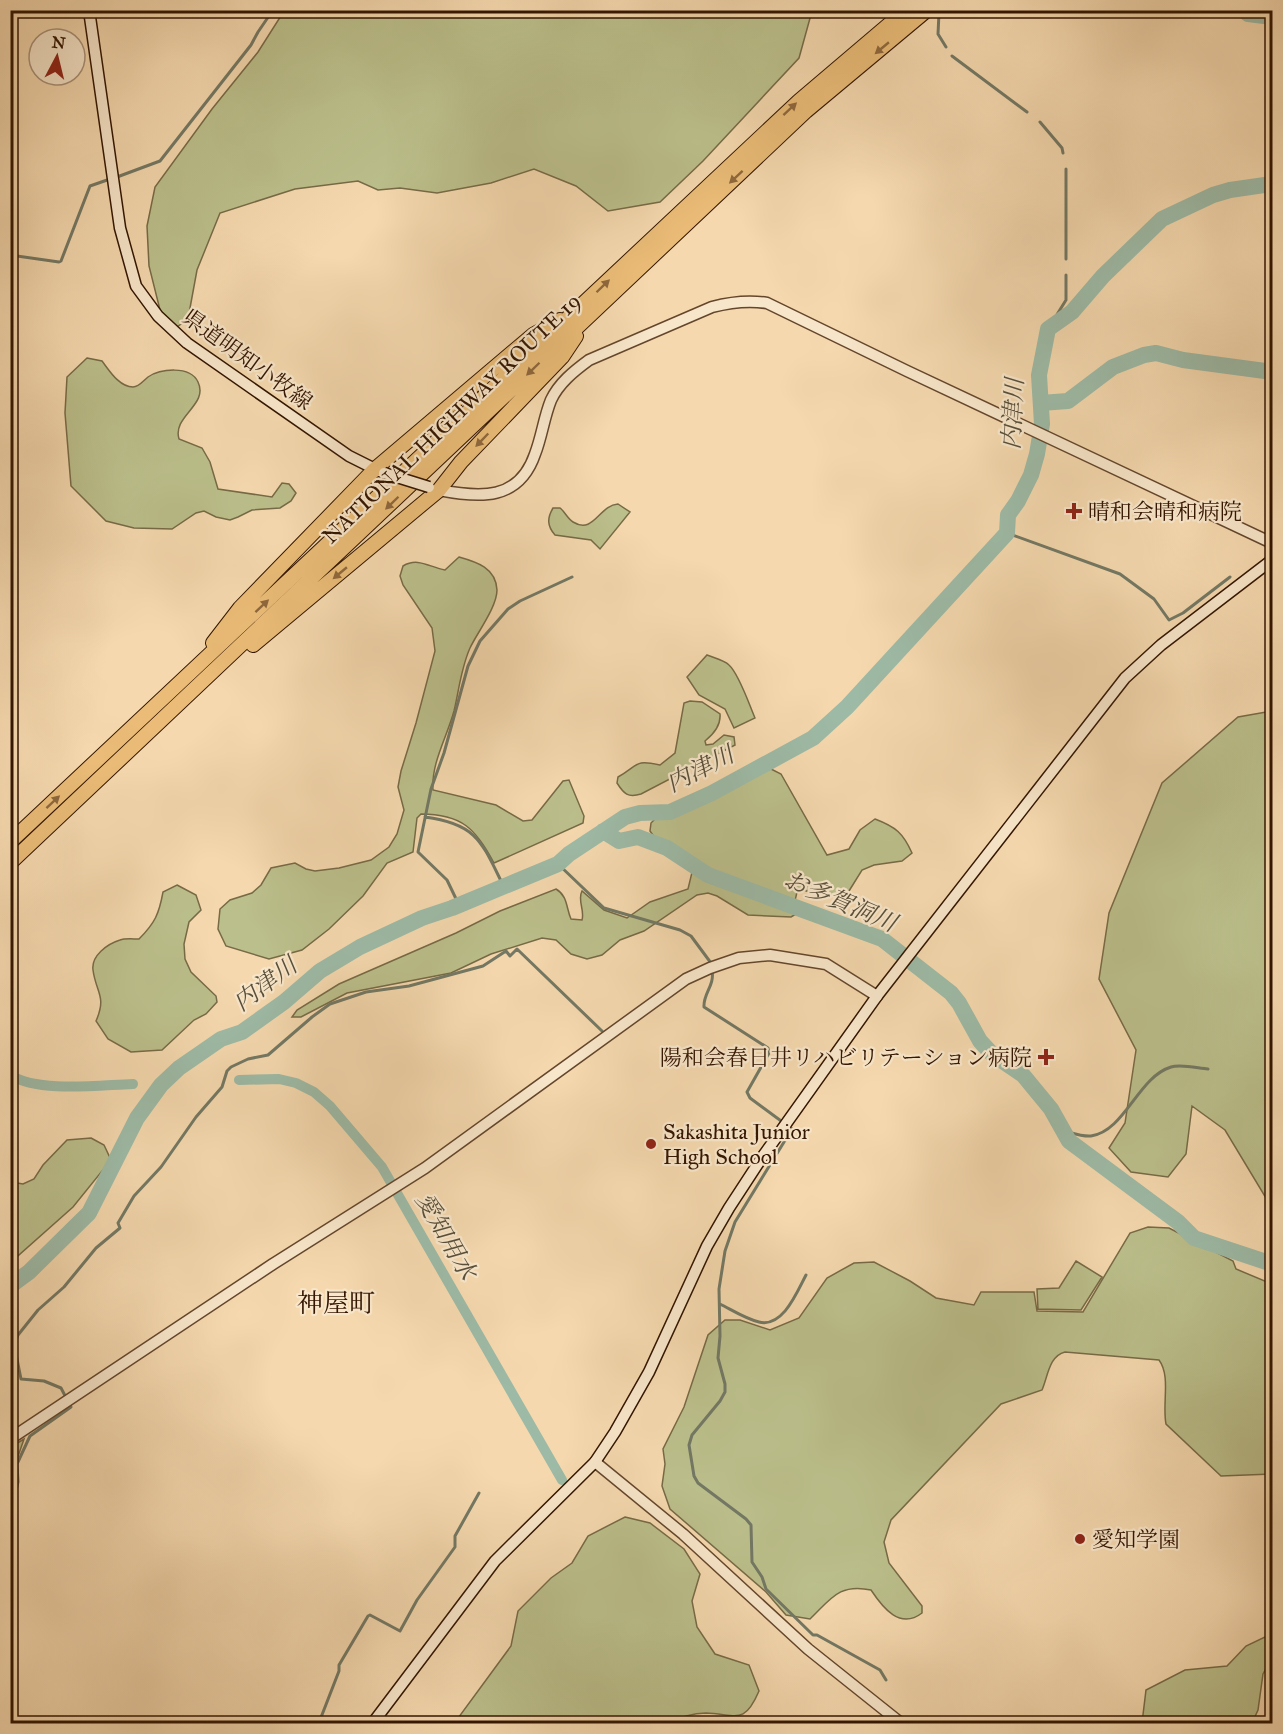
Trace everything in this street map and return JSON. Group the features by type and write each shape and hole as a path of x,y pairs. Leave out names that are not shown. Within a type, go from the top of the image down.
{"highway":[{"name":"NATIONAL HIGHWAY ROUTE 19","path":"10,863 202,683 799,101 906,10"},
{"name":"NATIONAL HIGHWAY ROUTE 19","path":"10,842 583,313 806,111 927,10"},
{"path":"189,676 240,608 380,471 532,335 583,313"},
{"path":"202,683 270,633 461,462 562,357 583,313"}],"street":[{"name":"県道明知小牧線","path":"89,10 120,228 136,286 158,316 188,344 349,456 380,471 465,495 490,495 508,489 524,476 535,456 551,400 571,373 589,360 712,307 731,302 767,303 1272,543"},
{"path":"372,1724 495,1561 595,1462 649,1372 707,1246 729,1208 763,1156 877,996 1125,678 1161,645 1272,560"},
{"path":"10,1439 273,1264 425,1168 686,979 739,958 770,955 826,964 877,996"},
{"path":"595,1462 682,1534 808,1649 902,1724"}],"green space":[{"path":"284,11 812,11 799,58 703,161 660,202 608,211 576,186 534,169 491,183 437,193 400,188 378,190 358,181 295,189 220,213 197,270 188,319 177,327 163,322 149,266 147,226 155,187 212,109 258,52"},
{"path":"87,358 102,361 123,384 133,387 160,372 182,371 194,377 200,390 199,397 181,424 178,431 179,439 202,448 210,462 218,489 272,497 282,483 289,484 296,493 291,501 280,508 252,510 230,520 204,511 196,513 172,529 134,528 106,521 71,486 65,413 67,377"},
{"path":"618,504 630,512 600,549 591,540 555,535 549,525 553,508 560,508 573,522 586,525 606,509"},
{"path":"459,557 479,564 489,571 496,582 497,590 494,604 464,663 454,711 434,770 433,790 496,805 523,821 532,820 563,781 569,780 584,816 583,823 494,863 481,841 466,826 447,817 421,814 417,818 413,852 387,863 363,896 329,929 302,950 269,959 226,946 218,929 220,909 230,900 252,893 261,885 271,868 295,863 315,871 371,860 389,847 397,834 404,810 398,787 401,771 435,651 432,628 403,585 400,576 403,566 408,563 414,562 445,570"},
{"path":"707,655 724,662 733,669 755,718 734,728 725,709 699,695 687,677"},
{"path":"702,702 720,714 718,726 705,741 706,745 713,744 724,735 734,737 735,745 641,794 633,796 627,794 617,783 618,777 641,763 660,765 675,753 684,703"},
{"path":"1272,711 1272,1208 1225,1130 1192,1106 1186,1154 1168,1177 1131,1172 1109,1148 1125,1123 1136,1050 1099,979 1109,913 1162,783 1238,717"},
{"path":"771,769 781,774 827,855 849,849 860,830 875,819 898,832 912,853 902,861 874,865 862,870 849,891 827,897 803,890 797,892 794,905 798,913 791,917 748,915 717,896 708,893 697,895 644,931 620,940 602,955 587,959 571,954 556,940 542,938 491,954 451,973 347,993 301,1017 292,1017 297,1010 339,984 456,933 500,911 556,889 565,899 571,919 582,920 580,898 582,891 604,910 627,918 650,902 688,889 695,860 655,838 650,831 651,823 657,817 696,805 757,773"},
{"path":"177,885 196,895 201,910 189,922 184,944 185,959 191,972 216,996 217,1002 206,1014 194,1020 162,1050 131,1052 108,1039 96,1021 101,1000 94,978 93,965 97,955 110,944 122,939 139,939 156,918 163,892"},
{"path":"91,1138 104,1145 111,1160 73,1207 11,1262 11,1182 23,1184 34,1179 43,1165 67,1140"},
{"path":"1148,1227 1169,1228 1233,1261 1236,1269 1272,1284 1272,1474 1221,1476 1166,1424 1165,1374 1159,1360 1065,1352 1052,1362 1042,1390 1001,1404 891,1520 884,1542 889,1563 922,1606 922,1613 914,1618 899,1618 893,1615 871,1590 860,1588 836,1594 810,1619 786,1615 766,1592 670,1509 662,1486 665,1464 663,1449 684,1407 708,1335 725,1320 740,1320 770,1330 799,1318 827,1278 854,1263 874,1262 936,1298 974,1305 981,1292 1034,1292 1037,1311 1083,1312 1130,1233"},
{"path":"1076,1261 1102,1277 1081,1310 1038,1309 1037,1289 1059,1288"},
{"path":"24,1439 14,1468 16,1484 11,1498 11,1447"},
{"path":"625,1517 650,1523 684,1549 700,1574 692,1601 697,1627 715,1654 749,1665 759,1691 749,1709 744,1714 732,1716 696,1714 670,1723 452,1723 456,1721 511,1646 518,1611 551,1578 572,1563 588,1536"},
{"path":"1269,1635 1272,1636 1272,1658 1263,1674 1258,1710 1252,1723 1142,1723 1146,1690 1185,1670 1227,1666 1246,1646"}],"waterway":[{"path":"117,177 160,161 251,45 273,10"},
{"name":"内津川","path":"1243,10 1248,14 1272,17"},
{"path":"939,13 938,34 946,47"},
{"path":"952,56 1027,112"},
{"path":"1040,122 1062,148 1063,153"},
{"path":"1066,169 1066,259"},
{"path":"10,255 61,261 90,186 110,179"},
{"name":"内津川","path":"10,1286 29,1272 89,1213 137,1118 161,1085 179,1068 221,1039 242,1032 284,1002 320,971 360,947 422,918 558,864 569,854 625,817 640,813 670,812 712,793 813,738 847,707 1007,533 1008,515 1031,475 1037,454 1042,424 1039,375 1048,329 1072,312 1103,276 1162,219 1213,195 1272,184"},
{"path":"1048,329 1066,300 1066,275"},
{"path":"1041,403 1068,401 1113,367 1144,355 1156,353 1183,360 1272,370"},
{"path":"1007,533 1120,574 1154,599 1169,620 1183,613 1230,577"},
{"path":"459,905 447,880 418,852 431,789 444,753 468,666 480,641 508,609 572,577"},
{"path":"425,817 457,825 476,838 490,858 504,887"},
{"name":"お多賀洞川","path":"603,831 619,841 638,837 667,848 708,875 882,939 951,993 980,1041 992,1054 1023,1075 1051,1109 1069,1141 1178,1222 1194,1238 1272,1264"},
{"path":"558,864 604,908 680,930 691,936 711,963"},
{"path":"10,1518 18,1482 17,1464 30,1436 71,1407 61,1388 44,1381 21,1379 16,1354 18,1335 38,1310 64,1287 96,1248 120,1228 118,1223 134,1196 161,1167 196,1117 222,1087 227,1071 231,1067 248,1059 268,1055 330,1004 366,992 409,986 483,966 506,951 510,956 517,949 602,1031"},
{"path":"712,970 712,981 704,1007 768,1048 769,1053 747,1092 750,1098 792,1129 735,1222 725,1251 719,1289 718,1358 725,1392 692,1435 689,1445 694,1476 698,1483 751,1525 752,1562 762,1577 766,1589 813,1635 817,1635 880,1670 886,1680"},
{"path":"1064,1131 1088,1136 1103,1132 1123,1115 1149,1081 1171,1067 1208,1069"},
{"name":"愛知用水","path":"10,1075 22,1081 53,1086 133,1084"},
{"name":"愛知用水","path":"239,1080 279,1079 296,1083 314,1092 330,1106 382,1167 562,1480"},
{"path":"720,1304 759,1322 775,1320 794,1299 806,1275"},
{"path":"315,1724 320,1720 339,1671 339,1665 368,1616 400,1631 417,1600 455,1547 455,1536 479,1493"}],"place":[{"name":"晴和会晴和病院","path":"1074,511"},
{"name":"陽和会春日井リハビリテーション病院","path":"1046,1057"},
{"name":"Sakashita Junior High School","path":"651,1144"},
{"name":"愛知学園","path":"1080,1539"}],"district":[{"name":"神屋町","path":"336,1303"}]}
